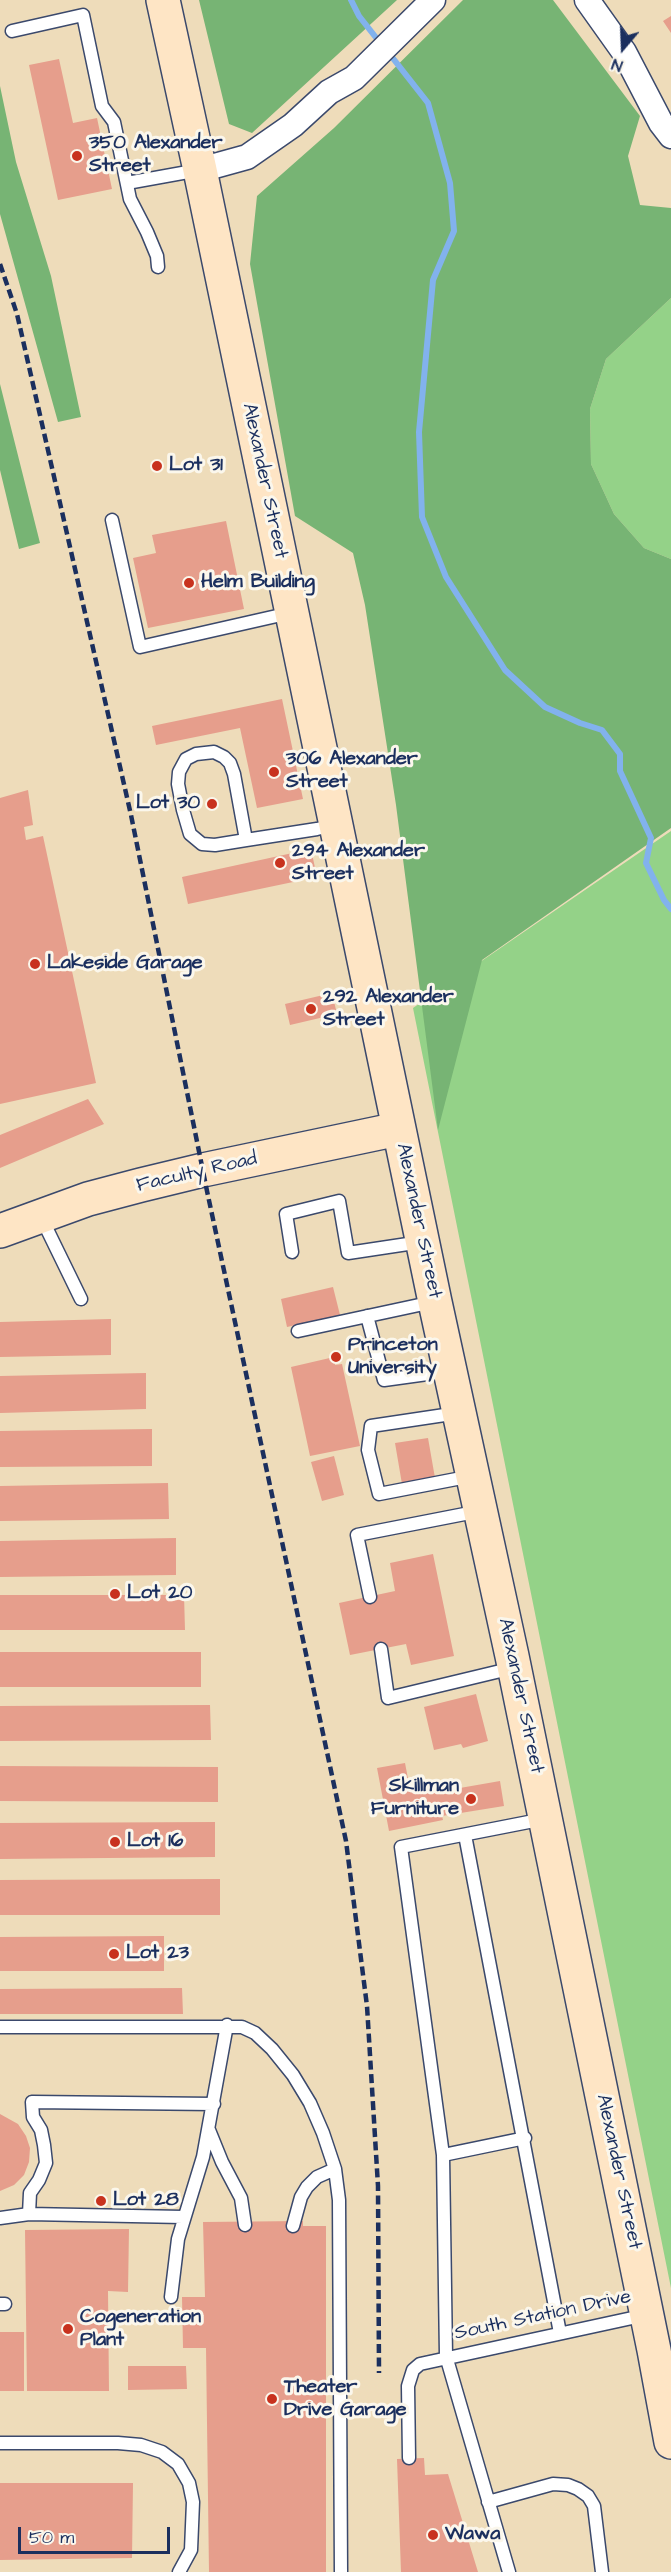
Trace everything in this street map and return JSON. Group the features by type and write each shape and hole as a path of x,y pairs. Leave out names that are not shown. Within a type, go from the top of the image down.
{"main road":[{"name":"Alexander Street","path":"163,0 422,1241 514,1667 671,2442"},
{"name":"Faculty Road","path":"0,1231 88,1199 203,1170 399,1129"}],"street":[{"path":"200,170 247,156 293,125 329,92 354,78 433,0"},
{"path":"587,0 624,52 661,123 671,136"}],"lane":[{"path":"12,31 83,15 102,106 114,122 130,199 157,256 158,267"},
{"path":"127,183 200,170"},
{"path":"112,520 140,646 291,612"},
{"path":"246,840 230,763 214,752 196,754 186,759 179,772 178,784 190,834 202,844 215,845 246,840 335,825"},
{"path":"292,1252 286,1214 339,1201 348,1253 422,1241"},
{"path":"40,1215 81,1299"},
{"path":"298,1331 435,1302"},
{"path":"367,1316 384,1380 450,1371"},
{"path":"459,1413 371,1426 368,1450 379,1494 472,1476"},
{"path":"370,1597 357,1535 480,1511"},
{"path":"381,1649 388,1698 514,1667"},
{"path":"509,2572 446,2356 443,2155 401,1847 545,1818"},
{"path":"465,1835 525,2139 560,2333"},
{"path":"171,2297 183,2217 214,2104 227,2025"},
{"path":"0,2027 227,2025 242,2027 255,2033 272,2049 293,2075 310,2103 335,2169 339,2200 341,2572"},
{"path":"29,2214 30,2193 39,2180 45,2163 41,2130 33,2117 32,2102 214,2104"},
{"path":"208,2129 241,2198 245,2225"},
{"path":"443,2155 525,2139"},
{"path":"293,2226 307,2187 317,2177 335,2169"},
{"path":"0,2218 29,2214 183,2217"},
{"name":"South Station Drive","path":"409,2458 409,2378 420,2364 446,2356 647,2315"},
{"path":"0,2443 141,2445 162,2452 178,2463 189,2483 193,2502 191,2550 179,2572"},
{"path":"488,2502 553,2484 568,2485 578,2489 588,2496 594,2506 602,2572"}],"green space":[{"path":"199,0 397,0 252,133 229,124"},
{"path":"463,0 553,0 640,116 628,156 640,205 671,208 671,298 606,359 590,409 591,464 614,514 644,548 671,559 671,828 482,960 438,1130 396,805 365,605 353,553 295,516 250,264 257,196 334,128"},
{"path":"0,86 16,162 51,276 81,417 58,422 0,214"},
{"path":"671,298 671,559 644,548 614,514 591,464 590,409 606,359"},
{"path":"0,384 40,543 19,549 0,470"},
{"path":"671,831 671,2288 413,1008"}],"building":[{"path":"671,16 671,33 663,21"},
{"name":"350 Alexander Street","path":"59,59 73,123 97,118 112,189 58,200 29,65"},
{"name":"Helm Building","path":"226,521 244,609 148,628 133,558 156,553 152,535"},
{"name":"306 Alexander Street","path":"282,699 303,799 257,808 240,728 156,745 152,726"},
{"name":"Lakeside Garage","path":"28,790 33,825 24,827 26,840 43,836 96,1083 0,1104 0,798"},
{"name":"294 Alexander Street","path":"311,849 317,877 188,904 182,877"},
{"name":"292 Alexander Street","path":"332,993 337,1014 290,1025 285,1004"},
{"path":"88,1099 104,1124 0,1168 0,1135"},
{"path":"333,1287 340,1315 287,1327 281,1299"},
{"path":"111,1319 111,1355 0,1357 0,1322"},
{"path":"334,1357 335,1365 342,1364 360,1446 310,1456 291,1367"},
{"path":"146,1373 146,1409 0,1413 0,1376"},
{"path":"152,1429 152,1466 0,1467 0,1431"},
{"path":"428,1438 435,1478 402,1484 395,1443"},
{"path":"334,1456 344,1495 322,1501 311,1462"},
{"path":"168,1483 169,1519 0,1521 0,1486"},
{"path":"176,1538 176,1575 0,1577 0,1541"},
{"path":"433,1554 454,1656 411,1665 406,1644 350,1655 339,1603 395,1591 390,1563"},
{"path":"0,1595 184,1595 185,1630 0,1630"},
{"path":"0,1652 201,1652 201,1687 0,1687"},
{"path":"476,1694 488,1741 463,1748 461,1744 434,1750 424,1707"},
{"path":"210,1705 211,1740 0,1741 0,1706"},
{"path":"405,1763 410,1789 435,1784 437,1792 500,1781 504,1806 442,1816 443,1820 389,1831 377,1768"},
{"path":"0,1766 218,1767 218,1802 0,1801"},
{"path":"215,1822 215,1857 0,1859 0,1823"},
{"path":"220,1879 220,1915 0,1915 0,1880"},
{"path":"164,1936 164,1971 0,1971 0,1937"},
{"path":"182,1988 183,2014 0,2014 0,1989"},
{"path":"0,2114 18,2124 30,2148 29,2162 24,2175 14,2185 0,2191"},
{"name":"Theater Drive Garage","path":"303,2221 303,2226 326,2226 326,2572 209,2572 206,2348 183,2348 182,2297 205,2297 203,2222"},
{"name":"Cogeneration Plant","path":"129,2229 128,2292 108,2291 109,2391 27,2391 25,2230"},
{"path":"0,2332 24,2332 24,2391 0,2391"},
{"path":"128,2366 186,2366 187,2389 128,2390"},
{"name":"Wawa","path":"424,2458 425,2475 448,2474 478,2572 401,2572 397,2459"},
{"path":"0,2483 133,2483 132,2558 0,2560"}],"waterway":[{"path":"351,0 359,16 381,44"},
{"path":"388,52 428,103 450,183 454,231 433,280 419,432 422,517 446,577 505,670 545,707 602,730 620,754 620,771 651,838 646,863 664,900 671,909"}],"railway":[{"path":"0,264 17,314 131,815 207,1191 346,1841 367,2006 378,2186 379,2373"}],"place":[{"name":"350 Alexander Street","path":"77,156"},
{"name":"Lot 31","path":"157,466"},
{"name":"Helm Building","path":"189,583"},
{"name":"306 Alexander Street","path":"274,772"},
{"name":"Lot 30","path":"212,804"},
{"name":"294 Alexander Street","path":"280,863"},
{"name":"Lakeside Garage","path":"35,964"},
{"name":"292 Alexander Street","path":"311,1009"},
{"name":"Princeton University","path":"336,1357"},
{"name":"Lot 20","path":"115,1594"},
{"name":"Skillman Furniture","path":"471,1799"},
{"name":"Lot 16","path":"115,1842"},
{"name":"Lot 23","path":"114,1954"},
{"name":"Lot 28","path":"101,2201"},
{"name":"Cogeneration Plant","path":"68,2329"},
{"name":"Theater Drive Garage","path":"272,2399"},
{"name":"Wawa","path":"433,2535"}]}
